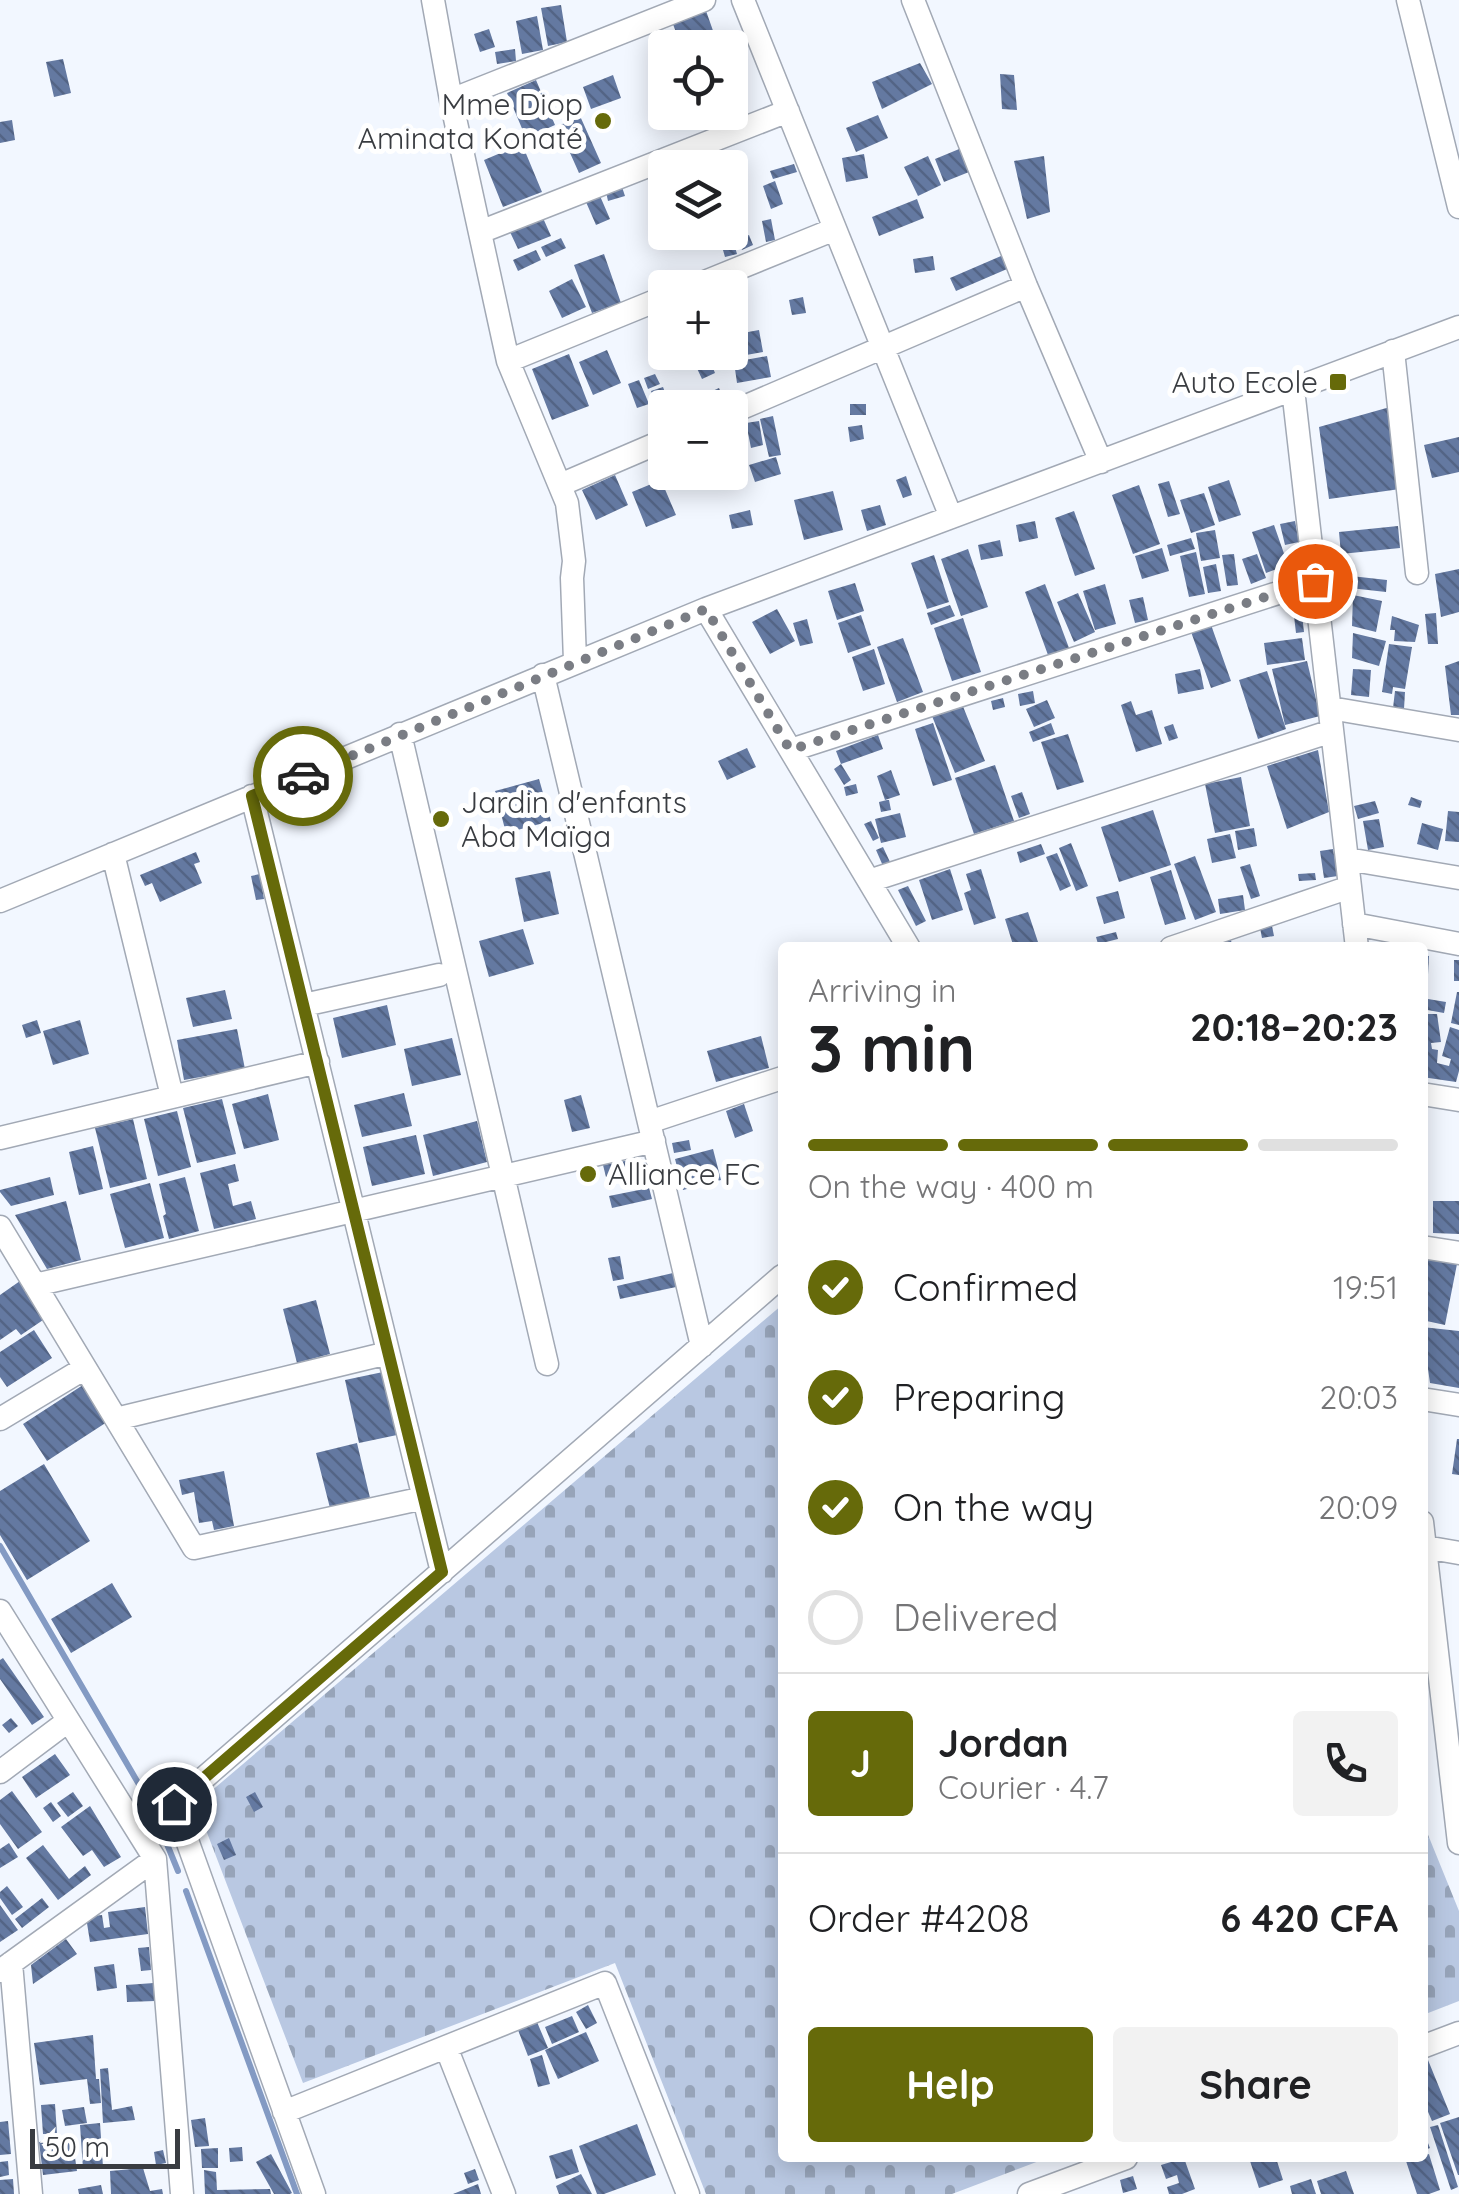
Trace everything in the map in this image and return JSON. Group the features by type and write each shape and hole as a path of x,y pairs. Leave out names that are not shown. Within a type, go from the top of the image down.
{"street":[{"path":"433,0 450,100 508,361 567,503 574,561 576,661"},
{"path":"450,100 704,0"},
{"path":"744,0 951,517"},
{"path":"913,0 1026,286 1101,462"},
{"path":"1408,0 1459,207"},
{"path":"480,232 788,111"},
{"path":"734,270 835,229"},
{"path":"748,405 1026,286"},
{"path":"508,361 648,305"},
{"path":"0,901 706,609 1459,326"},
{"path":"1393,351 1417,574"},
{"path":"1293,389 1356,936 1459,944"},
{"path":"560,485 648,447"},
{"path":"790,750 1315,581"},
{"path":"706,609 905,942"},
{"path":"543,675 702,1346"},
{"path":"869,881 1331,720 1459,730"},
{"path":"400,734 547,1364"},
{"path":"252,796 442,1572"},
{"path":"113,854 172,1096"},
{"path":"1347,859 1459,878"},
{"path":"1189,942 1350,887"},
{"path":"304,1005 438,975"},
{"path":"0,1138 318,1062"},
{"path":"36,1286 504,1176 652,1132 778,1080"},
{"path":"1428,1095 1459,1100"},
{"path":"0,1227 194,1548 424,1498"},
{"path":"1428,1249 1459,1254"},
{"path":"314,2194 174,1804 778,1280"},
{"path":"116,1419 388,1353"},
{"path":"0,1420 85,1368"},
{"path":"1428,1400 1459,1405"},
{"path":"1428,1548 1459,1553"},
{"path":"1428,1573 1456,1788 1459,1843"},
{"path":"0,1611 154,1859 182,2194"},
{"path":"1435,1633 1459,1637"},
{"path":"0,1772 68,1720"},
{"path":"31,2194 6,1967 154,1859"},
{"path":"157,1892 199,1874"},
{"path":"284,2112 605,1982 688,2194"},
{"path":"1428,2045 1459,2034"},
{"path":"446,2047 504,2194"},
{"path":"1028,2194 1115,2162"},
{"path":"1092,2170 1100,2194"}],"green space":[{"path":"778,1308 778,2162 1036,2162 952,2194 706,2194 615,1963 303,2083 196,1804"},
{"path":"1428,1835 1459,1911 1459,2001 1428,2013"}],"building":[{"path":"561,5 567,42 548,46 541,8"},
{"path":"705,8 713,30 675,30 671,19"},
{"path":"537,16 543,50 522,54 516,21"},
{"path":"489,29 495,47 480,52 474,34"},
{"path":"515,49 516,61 497,64 495,52"},
{"path":"63,59 71,93 54,97 46,62"},
{"path":"920,63 932,84 882,109 872,82"},
{"path":"1000,74 1014,75 1017,110 1002,109"},
{"path":"613,75 621,98 591,109 583,87"},
{"path":"536,80 555,125 526,138 507,93"},
{"path":"878,115 888,138 856,152 846,128"},
{"path":"580,116 601,163 579,173 558,126"},
{"path":"12,120 15,140 0,143 0,122"},
{"path":"522,144 542,192 503,207 484,160"},
{"path":"964,147 974,170 944,182 935,159"},
{"path":"864,154 868,178 846,182 842,158"},
{"path":"928,156 941,185 918,196 904,167"},
{"path":"1044,156 1050,212 1027,219 1014,161"},
{"path":"794,164 797,172 773,179 770,171"},
{"path":"775,181 783,204 771,209 763,186"},
{"path":"622,187 625,196 608,201 606,192"},
{"path":"600,196 610,219 596,225 586,202"},
{"path":"917,199 924,218 879,236 872,217"},
{"path":"543,218 551,236 518,249 510,232"},
{"path":"771,219 775,240 766,242 762,221"},
{"path":"561,238 566,248 546,257 541,247"},
{"path":"536,250 541,260 518,271 513,260"},
{"path":"723,250 736,250 737,254 725,257"},
{"path":"1008,253 1014,266 956,291 950,278"},
{"path":"604,254 621,303 592,313 574,265"},
{"path":"933,256 935,270 915,273 913,259"},
{"path":"572,279 586,307 562,318 549,291"},
{"path":"803,297 806,313 792,315 789,300"},
{"path":"759,330 763,352 748,355 748,332"},
{"path":"607,350 621,383 593,395 579,362"},
{"path":"569,354 589,406 552,420 532,369"},
{"path":"767,356 771,377 737,383 735,370 748,370 748,359"},
{"path":"698,370 714,370 715,373 702,379"},
{"path":"655,374 660,384 648,389 644,378"},
{"path":"639,380 648,404 637,408 628,384"},
{"path":"850,404 866,404 866,415 850,415"},
{"path":"1390,407 1400,489 1329,499 1319,427"},
{"path":"773,416 781,455 769,457 760,419"},
{"path":"759,421 763,445 751,448 748,423"},
{"path":"862,425 864,439 850,442 848,427"},
{"path":"1459,437 1459,472 1432,478 1424,445"},
{"path":"776,457 781,474 755,482 749,465"},
{"path":"615,475 628,505 596,520 582,490"},
{"path":"906,476 912,495 903,498 896,480"},
{"path":"1229,480 1241,515 1219,522 1208,487"},
{"path":"1169,481 1180,514 1168,517 1158,484"},
{"path":"648,485 648,490 665,490 676,515 646,527 632,492"},
{"path":"1139,485 1160,544 1133,554 1112,495"},
{"path":"833,491 843,530 804,540 794,500"},
{"path":"1204,493 1215,525 1191,533 1180,500"},
{"path":"880,505 886,525 867,531 861,510"},
{"path":"750,510 753,525 732,529 729,515"},
{"path":"1074,511 1095,569 1075,576 1055,518"},
{"path":"1035,521 1038,538 1019,542 1016,525"},
{"path":"1295,521 1299,542 1285,545 1280,524"},
{"path":"1274,525 1288,565 1266,573 1252,532"},
{"path":"1398,526 1400,548 1341,554 1339,532"},
{"path":"1215,530 1220,558 1201,561 1196,533"},
{"path":"1191,538 1195,549 1170,556 1167,545"},
{"path":"1000,540 1003,556 981,560 978,545"},
{"path":"1162,548 1169,571 1142,579 1135,556"},
{"path":"968,549 988,607 961,616 941,559"},
{"path":"1196,552 1205,594 1189,597 1180,556"},
{"path":"1234,554 1238,585 1227,586 1222,555"},
{"path":"1257,554 1266,578 1251,584 1242,559"},
{"path":"934,555 949,602 927,609 911,563"},
{"path":"1216,564 1221,591 1208,593 1203,567"},
{"path":"1459,569 1459,612 1441,617 1435,574"},
{"path":"1351,576 1387,580 1386,592 1350,588"},
{"path":"855,583 864,611 837,620 828,591"},
{"path":"1045,584 1069,648 1048,655 1025,592"},
{"path":"1105,584 1116,624 1095,630 1083,591"},
{"path":"1078,593 1095,632 1074,642 1057,602"},
{"path":"1353,595 1382,601 1376,632 1352,626"},
{"path":"1143,597 1148,620 1135,623 1129,600"},
{"path":"1302,600 1303,610 1293,611 1291,602"},
{"path":"950,605 955,616 931,625 927,613"},
{"path":"777,609 795,641 770,654 752,622"},
{"path":"1436,613 1438,644 1428,644 1425,614"},
{"path":"861,615 871,645 848,653 838,623"},
{"path":"1302,615 1304,632 1296,633 1294,616"},
{"path":"1392,616 1419,625 1415,642 1394,641 1395,630 1390,630"},
{"path":"963,618 981,672 952,681 934,628"},
{"path":"807,619 813,643 800,646 793,623"},
{"path":"1210,622 1231,681 1211,688 1190,629"},
{"path":"1353,633 1386,641 1379,666 1352,658"},
{"path":"903,638 923,692 897,702 877,647"},
{"path":"1302,638 1305,660 1267,665 1264,643"},
{"path":"1389,644 1412,647 1405,689 1393,687 1392,694 1382,692"},
{"path":"874,649 885,684 863,691 852,657"},
{"path":"1307,661 1320,716 1285,725 1272,669"},
{"path":"1459,661 1459,715 1451,715 1445,666"},
{"path":"1200,669 1204,689 1178,694 1175,674"},
{"path":"1353,669 1371,670 1369,697 1351,695"},
{"path":"1267,671 1286,729 1258,739 1239,680"},
{"path":"1033,691 1035,703 1020,706 1018,694"},
{"path":"1395,691 1405,692 1404,709 1393,708"},
{"path":"1003,698 1005,707 993,710 991,701"},
{"path":"1047,700 1055,718 1034,727 1026,709"},
{"path":"1131,701 1136,715 1152,710 1162,744 1136,752 1121,705"},
{"path":"962,704 985,761 955,773 932,716"},
{"path":"933,723 952,780 933,786 915,729"},
{"path":"1051,723 1055,734 1033,742 1029,732"},
{"path":"1173,724 1178,738 1169,741 1164,727"},
{"path":"1068,734 1084,782 1057,790 1041,742"},
{"path":"878,735 883,749 841,764 836,751"},
{"path":"747,748 756,767 727,780 718,761"},
{"path":"1318,750 1329,812 1287,829 1267,766"},
{"path":"841,764 851,780 844,785 834,769"},
{"path":"995,765 1014,821 974,834 955,778"},
{"path":"891,770 900,795 885,800 877,776"},
{"path":"1241,777 1250,826 1215,833 1205,784"},
{"path":"539,779 551,821 506,833 495,791"},
{"path":"856,784 858,793 846,796 844,787"},
{"path":"1022,792 1030,814 1019,818 1011,796"},
{"path":"1411,797 1422,801 1420,808 1408,805"},
{"path":"889,800 891,810 881,812 879,802"},
{"path":"1375,801 1379,813 1358,819 1354,806"},
{"path":"1153,810 1171,865 1119,882 1101,827"},
{"path":"1448,811 1459,812 1459,842 1445,841"},
{"path":"900,813 906,837 881,843 875,819"},
{"path":"1379,819 1384,847 1368,850 1363,821"},
{"path":"871,821 879,838 873,841 864,824"},
{"path":"1422,823 1443,829 1438,850 1417,844"},
{"path":"1254,828 1257,846 1238,850 1235,831"},
{"path":"1230,834 1236,858 1212,863 1207,839"},
{"path":"1071,843 1088,886 1076,891 1059,848"},
{"path":"1041,844 1045,854 1020,863 1017,852"},
{"path":"883,847 890,862 883,866 876,850"},
{"path":"1333,849 1338,876 1324,878 1320,851"},
{"path":"196,852 200,862 194,864 202,883 160,902 152,883 145,886 140,875"},
{"path":"1057,853 1071,886 1060,891 1046,857"},
{"path":"1195,856 1216,912 1195,920 1174,864"},
{"path":"1250,864 1260,896 1251,899 1240,867"},
{"path":"950,869 963,910 932,920 919,880"},
{"path":"981,869 996,918 974,925 964,893 971,890 966,874"},
{"path":"1171,870 1186,919 1165,925 1150,877"},
{"path":"550,871 559,914 524,922 515,878"},
{"path":"1315,873 1316,880 1299,881 1298,874"},
{"path":"260,874 264,899 256,900 251,876"},
{"path":"908,886 926,921 916,926 898,890"},
{"path":"1118,891 1125,918 1104,924 1096,897"},
{"path":"1243,895 1245,910 1220,914 1218,899"},
{"path":"1028,912 1038,942 1012,942 1005,919"},
{"path":"1272,926 1274,936 1262,938 1260,928"},
{"path":"523,929 534,964 489,977 479,941"},
{"path":"1116,932 1118,939 1097,942 1096,937"},
{"path":"1454,960 1459,960 1459,981 1454,981"},
{"path":"225,990 232,1019 193,1027 186,998"},
{"path":"1459,992 1459,1025 1451,1023"},
{"path":"1428,999 1446,1002 1444,1013 1428,1010"},
{"path":"387,1005 396,1045 342,1058 333,1018"},
{"path":"1428,1014 1437,1014 1441,1042 1431,1043 1432,1049 1438,1050 1437,1063 1449,1066 1451,1059 1442,1056 1450,1027 1459,1030 1456,1082 1428,1078"},
{"path":"37,1020 41,1033 26,1038 22,1025"},
{"path":"80,1020 89,1054 53,1065 43,1031"},
{"path":"237,1029 245,1069 184,1080 177,1040"},
{"path":"761,1036 769,1068 716,1082 707,1051"},
{"path":"452,1038 461,1075 412,1086 404,1049"},
{"path":"404,1093 412,1126 362,1137 354,1105"},
{"path":"268,1094 279,1140 244,1149 232,1104"},
{"path":"581,1095 590,1128 572,1132 564,1100"},
{"path":"222,1099 236,1154 197,1163 183,1108"},
{"path":"744,1104 753,1131 735,1138 726,1111"},
{"path":"177,1111 191,1167 158,1176 144,1119"},
{"path":"133,1119 147,1179 110,1188 95,1128"},
{"path":"477,1121 487,1162 433,1176 423,1135"},
{"path":"416,1135 425,1174 372,1186 363,1147"},
{"path":"689,1140 691,1150 674,1153 672,1143"},
{"path":"93,1146 103,1189 79,1195 69,1152"},
{"path":"713,1149 721,1180 683,1190 675,1159"},
{"path":"641,1158 644,1170 606,1177 603,1165"},
{"path":"235,1164 239,1181 228,1184 233,1206 251,1201 256,1219 214,1229 200,1173"},
{"path":"50,1177 54,1195 11,1206 0,1192 0,1190"},
{"path":"185,1177 199,1231 169,1239 159,1184"},
{"path":"150,1183 164,1238 125,1248 110,1194"},
{"path":"649,1188 652,1199 612,1208 609,1196"},
{"path":"66,1201 81,1260 47,1269 15,1215"},
{"path":"1433,1201 1459,1201 1459,1234 1433,1233"},
{"path":"620,1256 624,1279 613,1281 608,1258"},
{"path":"1428,1258 1457,1264 1445,1325 1428,1321"},
{"path":"673,1273 676,1287 620,1299 617,1286"},
{"path":"20,1281 46,1318 21,1335 16,1329 0,1340 0,1295"},
{"path":"316,1300 330,1354 297,1363 283,1309"},
{"path":"1428,1328 1459,1331 1459,1388 1430,1383"},
{"path":"34,1330 52,1358 7,1387 0,1377 0,1352"},
{"path":"383,1372 397,1435 359,1443 345,1380"},
{"path":"83,1385 107,1422 47,1461 23,1424"},
{"path":"1459,1439 1459,1475 1452,1474"},
{"path":"357,1443 371,1502 331,1512 316,1453"},
{"path":"44,1464 90,1541 27,1580 0,1535 0,1491"},
{"path":"224,1471 234,1526 214,1530 212,1521 199,1523 194,1492 182,1495 179,1480"},
{"path":"112,1583 132,1617 71,1653 51,1619"},
{"path":"3,1658 44,1717 32,1725 0,1679"},
{"path":"11,1718 18,1726 9,1733 2,1725"},
{"path":"55,1754 70,1775 36,1798 22,1777"},
{"path":"12,1791 42,1832 18,1849 0,1824 0,1800"},
{"path":"73,1792 83,1806 68,1817 57,1803"},
{"path":"255,1792 263,1807 254,1812 246,1797"},
{"path":"51,1802 61,1816 53,1822 43,1808"},
{"path":"90,1806 121,1857 104,1867 92,1850 83,1856 61,1827"},
{"path":"229,1838 236,1855 224,1860 217,1844"},
{"path":"9,1843 18,1857 0,1868 0,1849"},
{"path":"43,1845 69,1879 85,1866 91,1875 58,1900 26,1858"},
{"path":"7,1886 23,1907 12,1915 0,1898 0,1892"},
{"path":"42,1898 49,1907 22,1928 15,1919"},
{"path":"0,1905 18,1930 0,1942"},
{"path":"145,1907 148,1934 90,1942 86,1917 102,1915 104,1928 110,1927 108,1912"},
{"path":"66,1939 77,1954 33,1984 31,1965"},
{"path":"149,1947 151,1970 141,1971 138,1948"},
{"path":"114,1964 117,1988 97,1991 94,1967"},
{"path":"154,1983 155,2001 127,2002 126,1985"},
{"path":"588,2005 597,2023 586,2029 576,2012"},
{"path":"572,2016 579,2032 552,2044 545,2027"},
{"path":"537,2022 548,2048 528,2056 518,2030"},
{"path":"586,2032 599,2061 558,2079 545,2050"},
{"path":"93,2035 101,2103 90,2104 87,2079 40,2085 34,2043"},
{"path":"542,2055 550,2084 538,2087 530,2059"},
{"path":"1428,2060 1450,2114 1432,2121 1428,2112"},
{"path":"108,2068 112,2110 132,2106 135,2120 103,2123 100,2069"},
{"path":"55,2104 57,2134 43,2134 41,2105"},
{"path":"84,2107 87,2123 65,2126 62,2110"},
{"path":"1459,2117 1459,2175 1458,2175 1440,2123"},
{"path":"205,2118 209,2146 195,2147 191,2120"},
{"path":"8,2121 11,2154 0,2155 0,2122"},
{"path":"100,2123 103,2167 83,2169 80,2125"},
{"path":"637,2124 656,2175 597,2194 579,2146"},
{"path":"1438,2125 1458,2187 1451,2190 1430,2127"},
{"path":"72,2138 77,2171 43,2175 39,2142"},
{"path":"242,2147 243,2161 230,2162 229,2148"},
{"path":"218,2148 218,2168 202,2168 201,2149"},
{"path":"572,2149 579,2172 556,2179 549,2156"},
{"path":"163,2150 166,2163 156,2165 154,2152"},
{"path":"271,2154 292,2193 274,2194 256,2162"},
{"path":"1428,2154 1440,2190 1417,2194 1406,2162 1428,2162"},
{"path":"8,2161 9,2175 0,2177 0,2162"},
{"path":"1185,2162 1195,2189 1169,2194 1167,2187 1179,2183 1177,2175 1166,2179 1161,2165"},
{"path":"1250,2162 1277,2162 1283,2180 1259,2188"},
{"path":"143,2168 150,2191 162,2189 163,2194 111,2194 110,2171"},
{"path":"475,2169 479,2180 468,2184 464,2173"},
{"path":"204,2170 216,2172 217,2190 270,2189 271,2194 205,2194"},
{"path":"1346,2171 1354,2194 1321,2194 1317,2181"},
{"path":"581,2174 592,2194 559,2194 556,2186"},
{"path":"1133,2176 1137,2189 1123,2193 1120,2180"},
{"path":"13,2179 14,2194 0,2194 0,2180"},
{"path":"1311,2179 1316,2194 1292,2194 1290,2186"},
{"path":"478,2184 481,2194 453,2194"},
{"path":"101,2185 103,2194 79,2194 78,2189"}],"waterway":[{"path":"0,1546 151,1805 178,1871"},
{"path":"186,1891 297,2194"}],"way so far":[{"path":"303,776 706,609 790,750 1315,581"}],"place":[{"name":"Mme Diop Aminata Konaté","path":"603,121"},
{"name":"Auto Ecole","path":"1338,382"},
{"name":"Jardin d'enfants Aba Maïga","path":"441,819"},
{"name":"Alliance FC","path":"588,1174"}],"route":[{"path":"174,1804 442,1572 252,796 303,776"}]}
